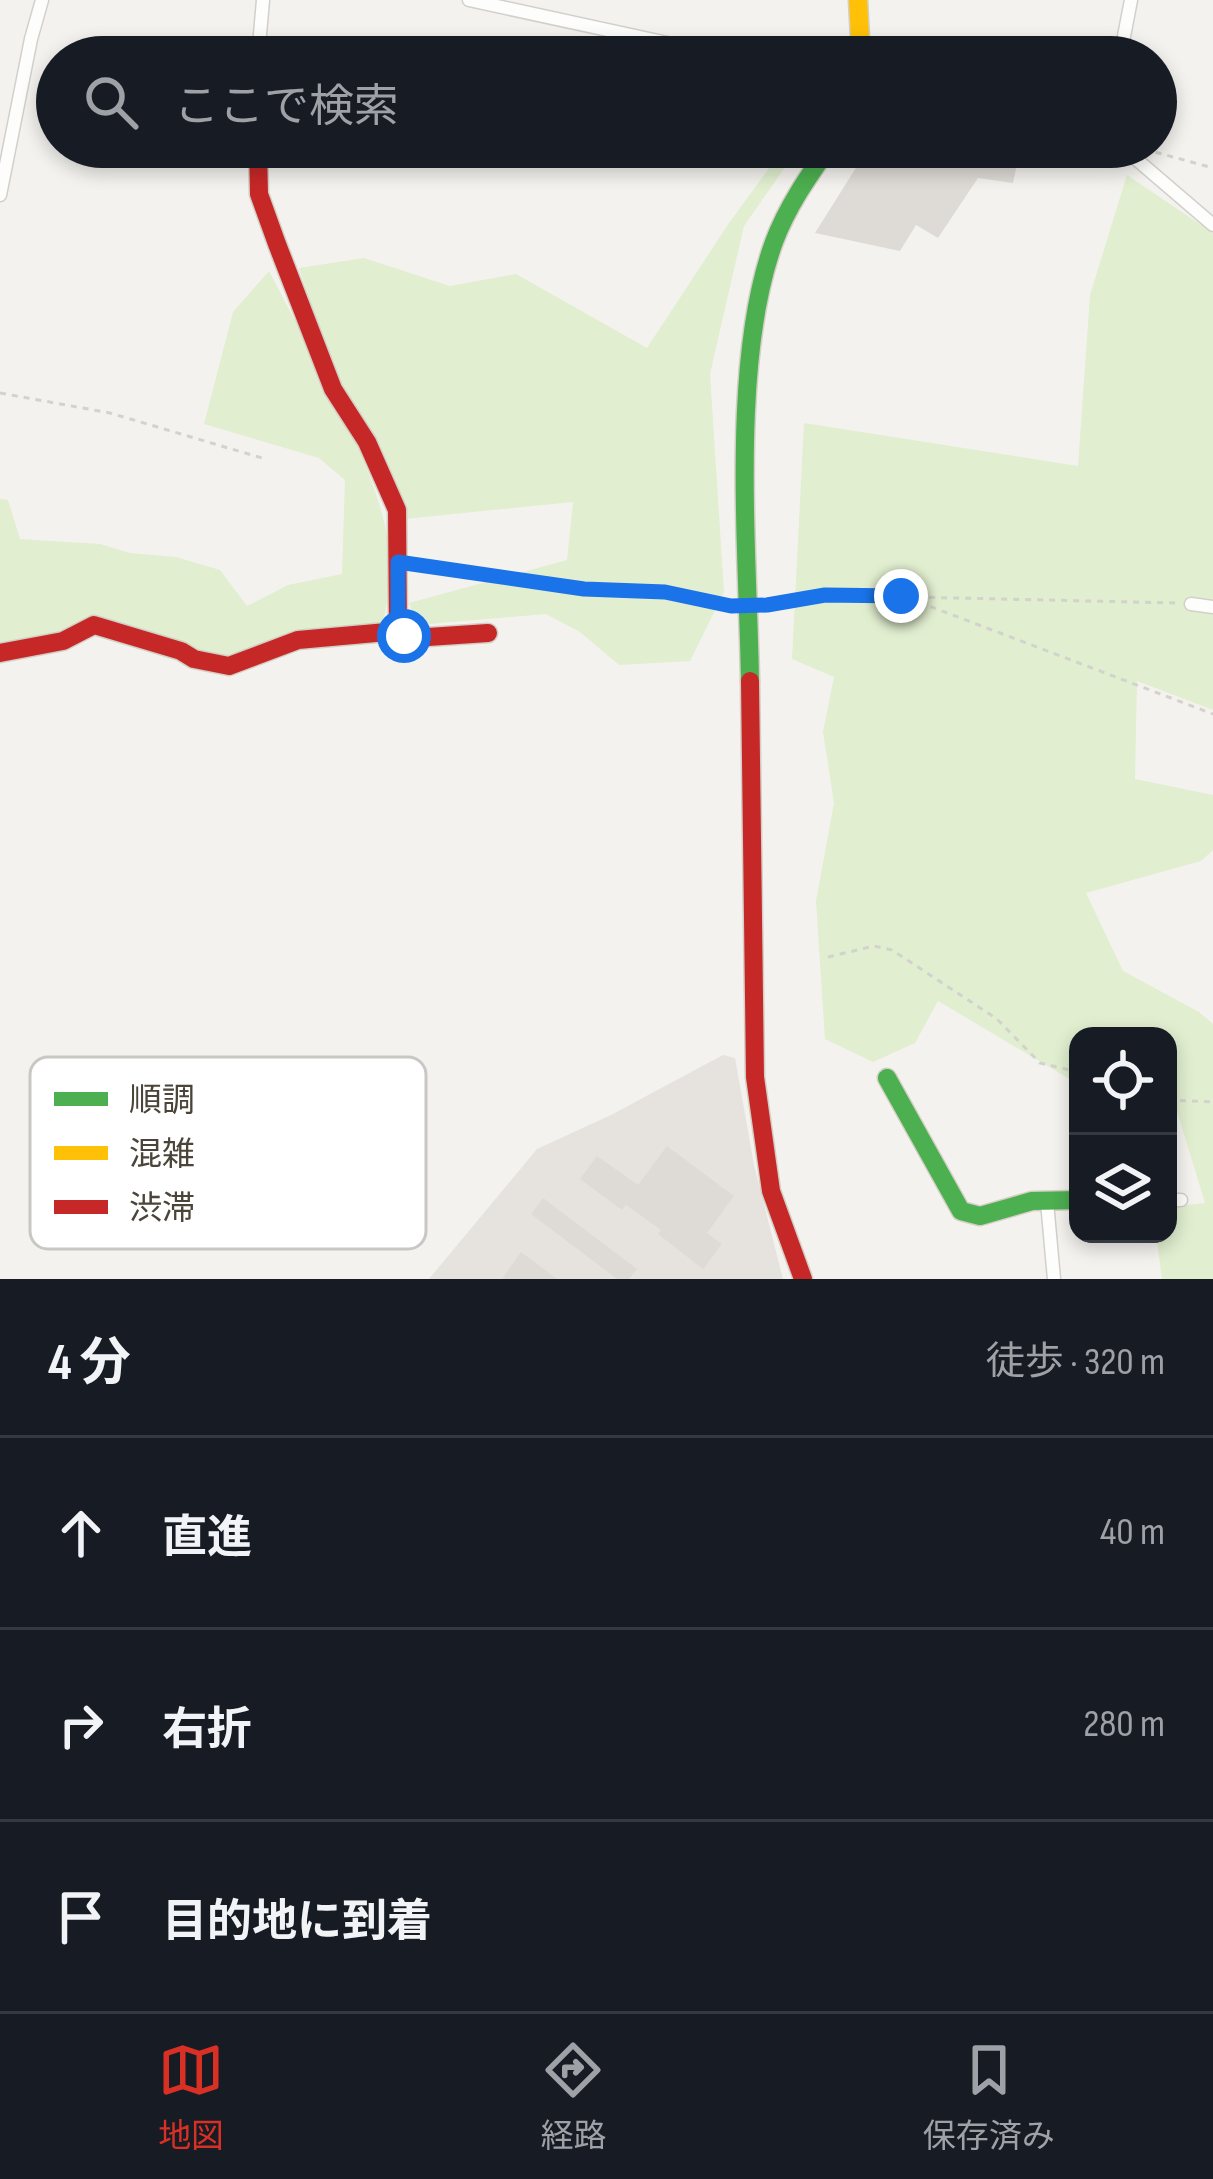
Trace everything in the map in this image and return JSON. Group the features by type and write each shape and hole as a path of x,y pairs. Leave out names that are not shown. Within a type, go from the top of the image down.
{"street":[{"path":"0,195 42,0"},
{"path":"260,36 263,0"},
{"path":"469,0 635,36"},
{"path":"858,0 861,36"},
{"path":"1124,36 1131,0"},
{"path":"258,168 259,194 333,389 392,492 399,525 398,632"},
{"path":"803,1279 776,1209 758,1119 748,414 762,285 784,218 816,168"},
{"path":"1146,168 1213,225"},
{"path":"1191,604 1213,608"},
{"path":"0,652 63,641 94,625 194,659 230,666 298,640 398,632 413,638 488,633"},
{"path":"887,1078 961,1210 980,1216 1032,1202 1069,1201"},
{"path":"1047,1202 1054,1279"}],"path":[{"path":"1177,158 1213,168"},
{"path":"0,393 123,416 262,458"},
{"path":"398,562 584,589 665,592 731,606 825,595 1191,604"},
{"path":"901,596 1213,714"},
{"path":"828,957 874,946 892,950 997,1018 1047,1066 1069,1070"},
{"path":"1177,1100 1213,1102"}],"shaded area":[{"path":"723,1055 735,1058 754,1165 783,1279 429,1279 537,1149"}],"green space":[{"path":"769,168 784,168 744,226 710,374 724,592 690,661 619,665 580,632 546,614 417,625 409,603 567,560 573,502 405,519 336,382 299,268 364,258 450,286 516,274 647,348"},
{"path":"1127,175 1213,233 1213,710 1137,681 1135,779 1213,795 1213,850 1201,861 1086,893 1123,971 1213,1024 1213,1279 1162,1279 1157,1243 1177,1243 1177,1206 1205,1203 1177,1111 1177,1027 1069,1027 1069,1079 938,1001 915,1043 873,1062 825,1039 816,901 834,803 823,732 834,677 792,659 804,423 1078,466 1090,295"},
{"path":"269,271 347,421 379,502 391,578 383,624 225,659 96,618 60,635 0,647 0,499 8,500 20,539 100,544 130,553 176,557 220,570 247,606 288,585 342,574 345,480 319,458 204,424 233,312"}],"building":[{"path":"856,168 1016,168 1013,183 978,178 938,238 916,225 900,251 815,233"},
{"path":"667,1146 734,1196 707,1233 722,1244 703,1269 658,1234 661,1230 626,1205 622,1210 580,1179 597,1156 638,1185"},
{"path":"543,1198 637,1269 629,1279 617,1279 531,1214"},
{"path":"521,1252 557,1279 502,1279"}],"traffic: fast":[{"path":"750,681 745,458 751,343 774,242 815,168"},
{"path":"887,1078 961,1211 980,1216 1032,1201 1069,1200"}],"traffic: slow":[{"path":"858,0 860,36"}],"traffic: jam":[{"path":"258,168 259,194 333,389 367,442 397,510 398,631"},
{"path":"0,653 63,641 94,625 229,666 298,640 398,631 413,638 488,633"},
{"path":"750,681 755,1077 771,1191 803,1279"}],"route":[{"path":"404,636 396,620 398,562 584,589 665,592 731,606 825,595 901,596"}]}
